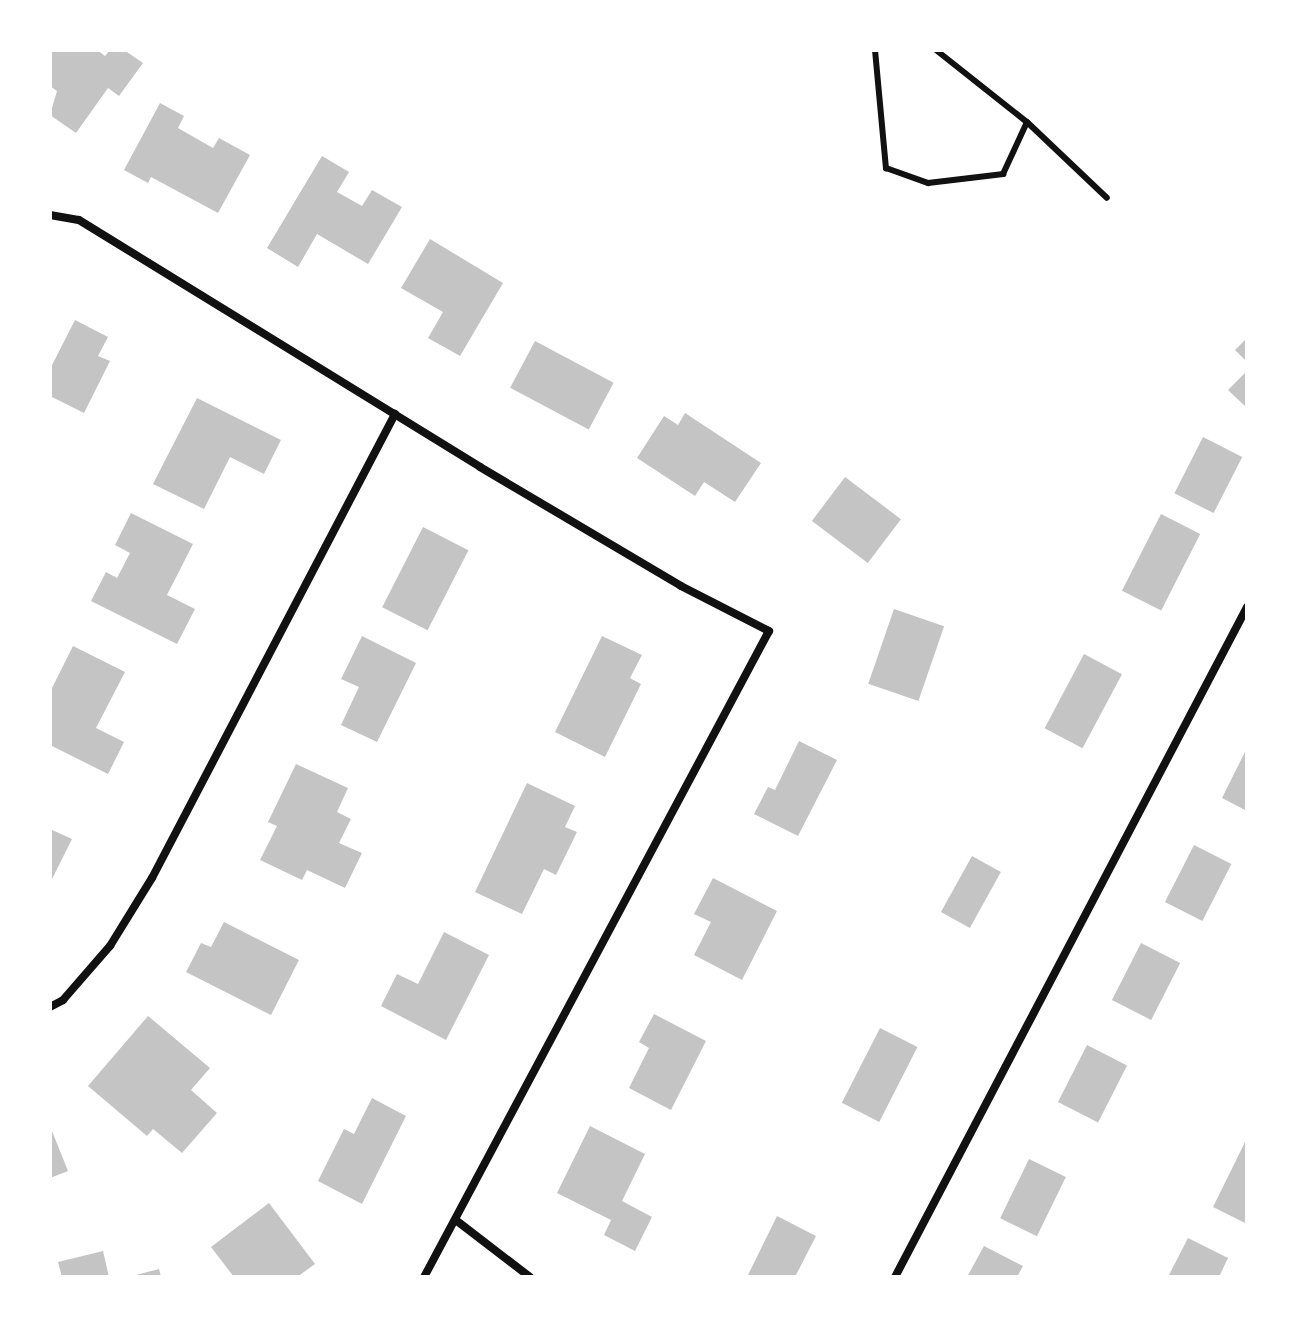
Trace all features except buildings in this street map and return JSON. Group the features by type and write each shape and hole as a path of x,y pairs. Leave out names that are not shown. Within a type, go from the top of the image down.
{"street":[{"path":"50,215 79,220 681,586 769,631 457,1221 424,1277"},
{"path":"50,1007 63,1000 110,946 152,878 395,414"},
{"path":"895,1277 1247,607"},
{"path":"457,1221 530,1277"}],"lane":[{"path":"875,50 886,168 928,183 1003,174 1027,122"},
{"path":"936,50 1027,122 1107,198"}]}
